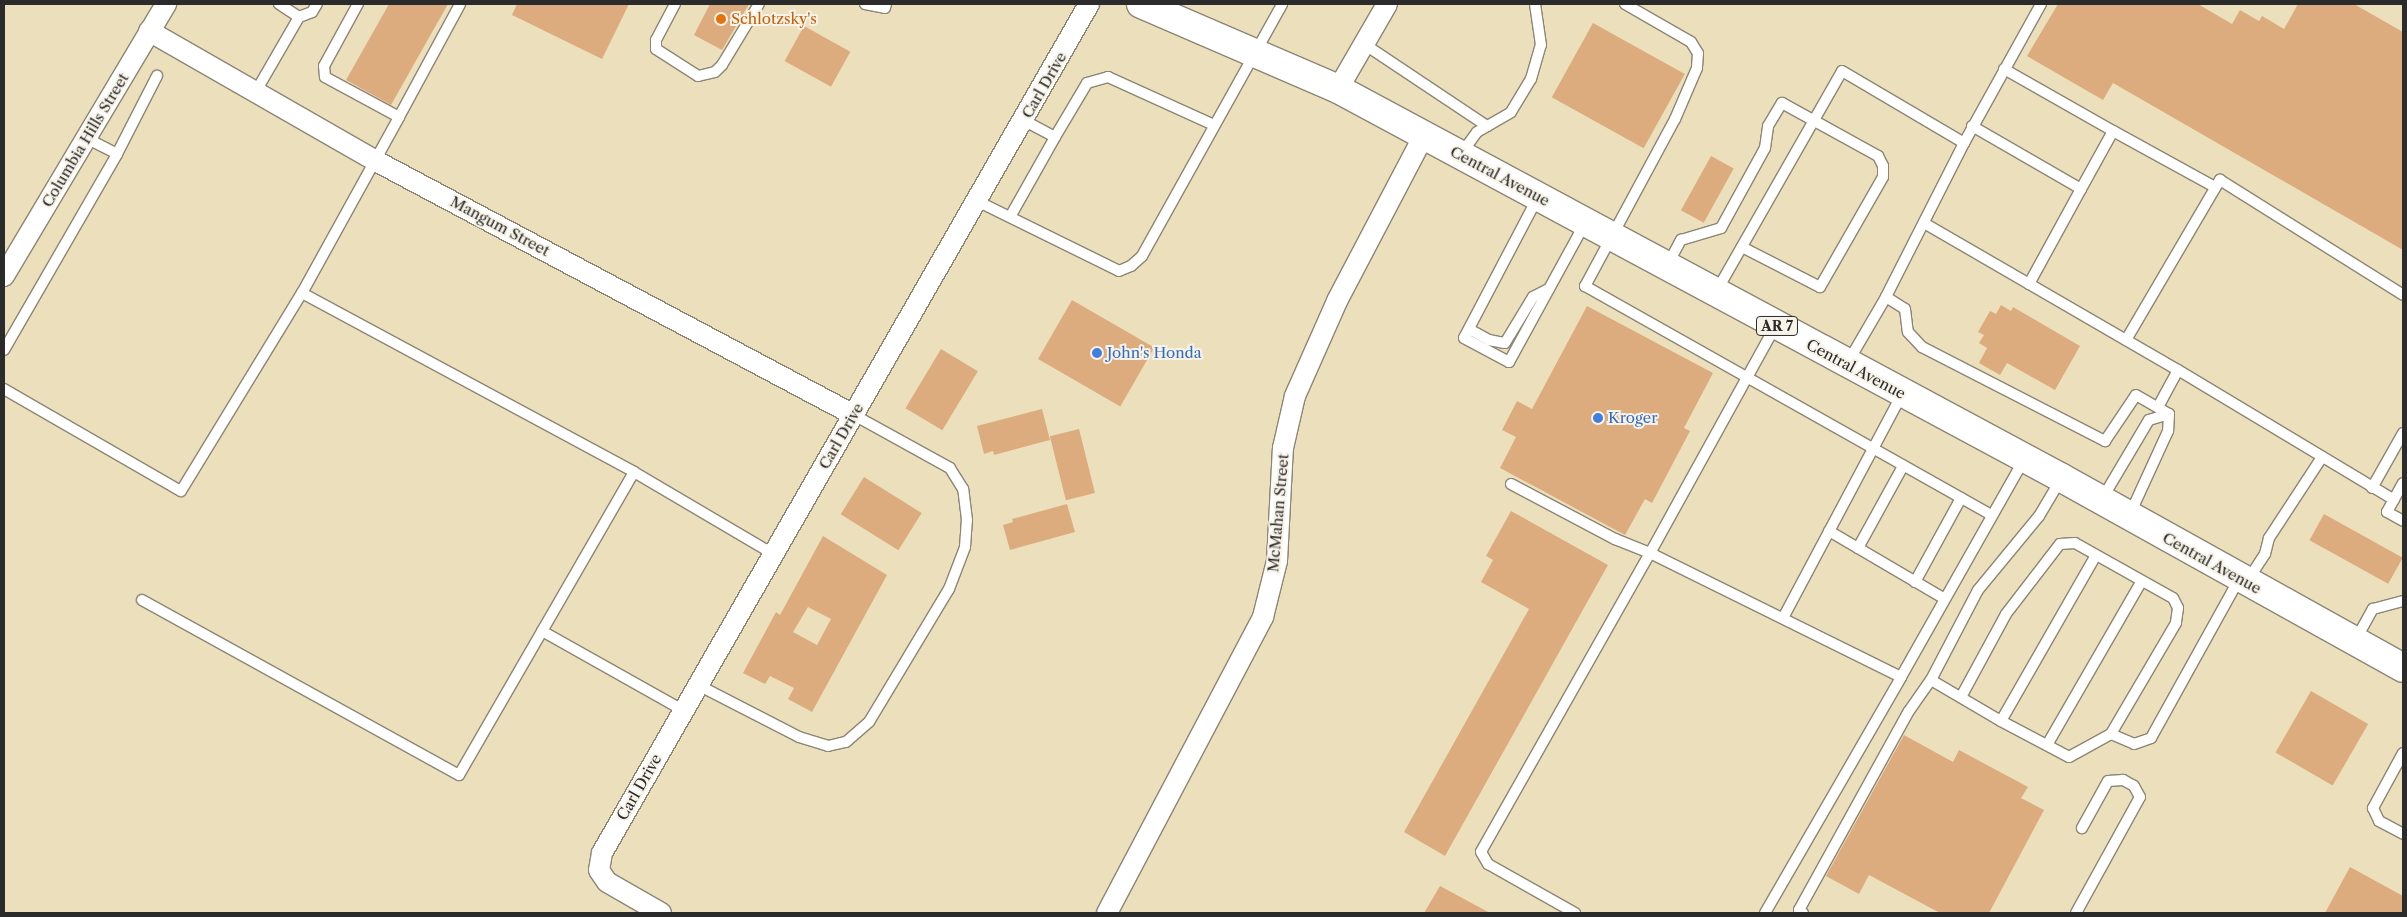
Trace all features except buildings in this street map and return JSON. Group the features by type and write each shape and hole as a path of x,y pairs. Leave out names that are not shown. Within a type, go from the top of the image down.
{"main road":[{"name":"Central Avenue","path":"1141,4 1255,50 1338,89 2062,478 2128,517 2403,668"}],"street":[{"name":"Columbia Hills Street","path":"4,276 166,4"},
{"name":"Carl Drive","path":"661,913 607,882 599,870 602,853 1089,4"},
{"path":"1338,89 1387,4"},
{"name":"Mangum Street","path":"149,32 374,160 854,415"},
{"name":"McMahan Street","path":"1107,913 1263,617 1277,561 1283,448 1295,396 1337,301 1424,135"}],"lane":[{"path":"279,4 299,18"},
{"path":"255,93 299,18 312,12 317,4"},
{"path":"358,4 324,66 325,77 399,117"},
{"path":"4,389 181,491 302,293 460,4"},
{"path":"675,4 656,40 656,49 698,76 715,72 722,65 759,4"},
{"path":"865,4 885,8 886,4"},
{"path":"977,200 1119,271 1131,266 1142,256 1282,4"},
{"path":"1460,154 1477,132 1511,112 1531,79 1541,45 1535,4"},
{"path":"1625,4 1691,42 1698,53 1697,68 1676,119 1585,286 1992,515"},
{"path":"1847,364 1886,297 1972,126 2041,4"},
{"path":"1364,44 1487,126"},
{"path":"2004,69 2215,188"},
{"path":"1716,293 1842,71 1964,143"},
{"path":"4,350 117,154 157,76"},
{"path":"1010,217 1087,83 1108,76 1214,125"},
{"path":"1667,266 1681,240 1721,228 1765,148 1768,126 1782,103 1878,156 1883,166 1883,176 1820,287 1742,248"},
{"path":"1023,120 1055,137"},
{"path":"1972,126 2081,189"},
{"path":"2029,284 2113,132"},
{"path":"86,138 117,154"},
{"path":"2126,340 2220,180 2403,295"},
{"path":"1538,196 1464,338 1509,362 1586,222"},
{"path":"1924,223 2178,370 2394,500"},
{"path":"1469,328 1489,340 1505,343 1533,297 1549,289"},
{"path":"302,293 634,472 773,554"},
{"path":"1886,297 1905,309 1908,332 1922,347 2105,441 2136,394 2169,414"},
{"path":"1575,913 1488,864 1482,852 1776,325"},
{"path":"2158,407 2178,370"},
{"path":"1784,618 1902,393"},
{"path":"2100,501 2149,420 2169,414"},
{"path":"2128,517 2168,431 2169,414"},
{"path":"698,685 799,737 828,746 846,742 869,722 949,589 965,547 967,520 963,490 950,468 854,415"},
{"path":"2372,488 2403,433"},
{"path":"2111,734 2134,744 2151,738 2243,581 2265,554 2269,538 2322,458"},
{"path":"1765,913 1902,677 2024,459"},
{"path":"1858,548 1903,466"},
{"path":"142,600 459,775 634,472"},
{"path":"1803,913 1799,910 1910,711 1931,680 1978,590 2039,516 2062,478"},
{"path":"2403,483 2387,512 2403,521"},
{"path":"1511,484 1615,539 1650,553 1902,677"},
{"path":"1915,582 1961,498"},
{"path":"1829,531 1945,599"},
{"path":"1931,680 2001,721 2069,757 2111,734 2176,623 2178,608 2173,598 2075,543 2060,544 2006,614 1961,697"},
{"path":"2001,721 2096,555"},
{"path":"2047,745 2142,582"},
{"path":"2355,642 2373,608 2403,601"},
{"path":"542,631 683,710"},
{"path":"2403,753 2373,808 2379,821 2403,834"},
{"path":"2076,913 2140,797 2134,786 2122,780 2108,781 2082,828"}],"place":[{"name":"Schlotzsky's","path":"721,19"},
{"name":"John's Honda","path":"1097,353"},
{"name":"Kroger","path":"1598,418"}]}
